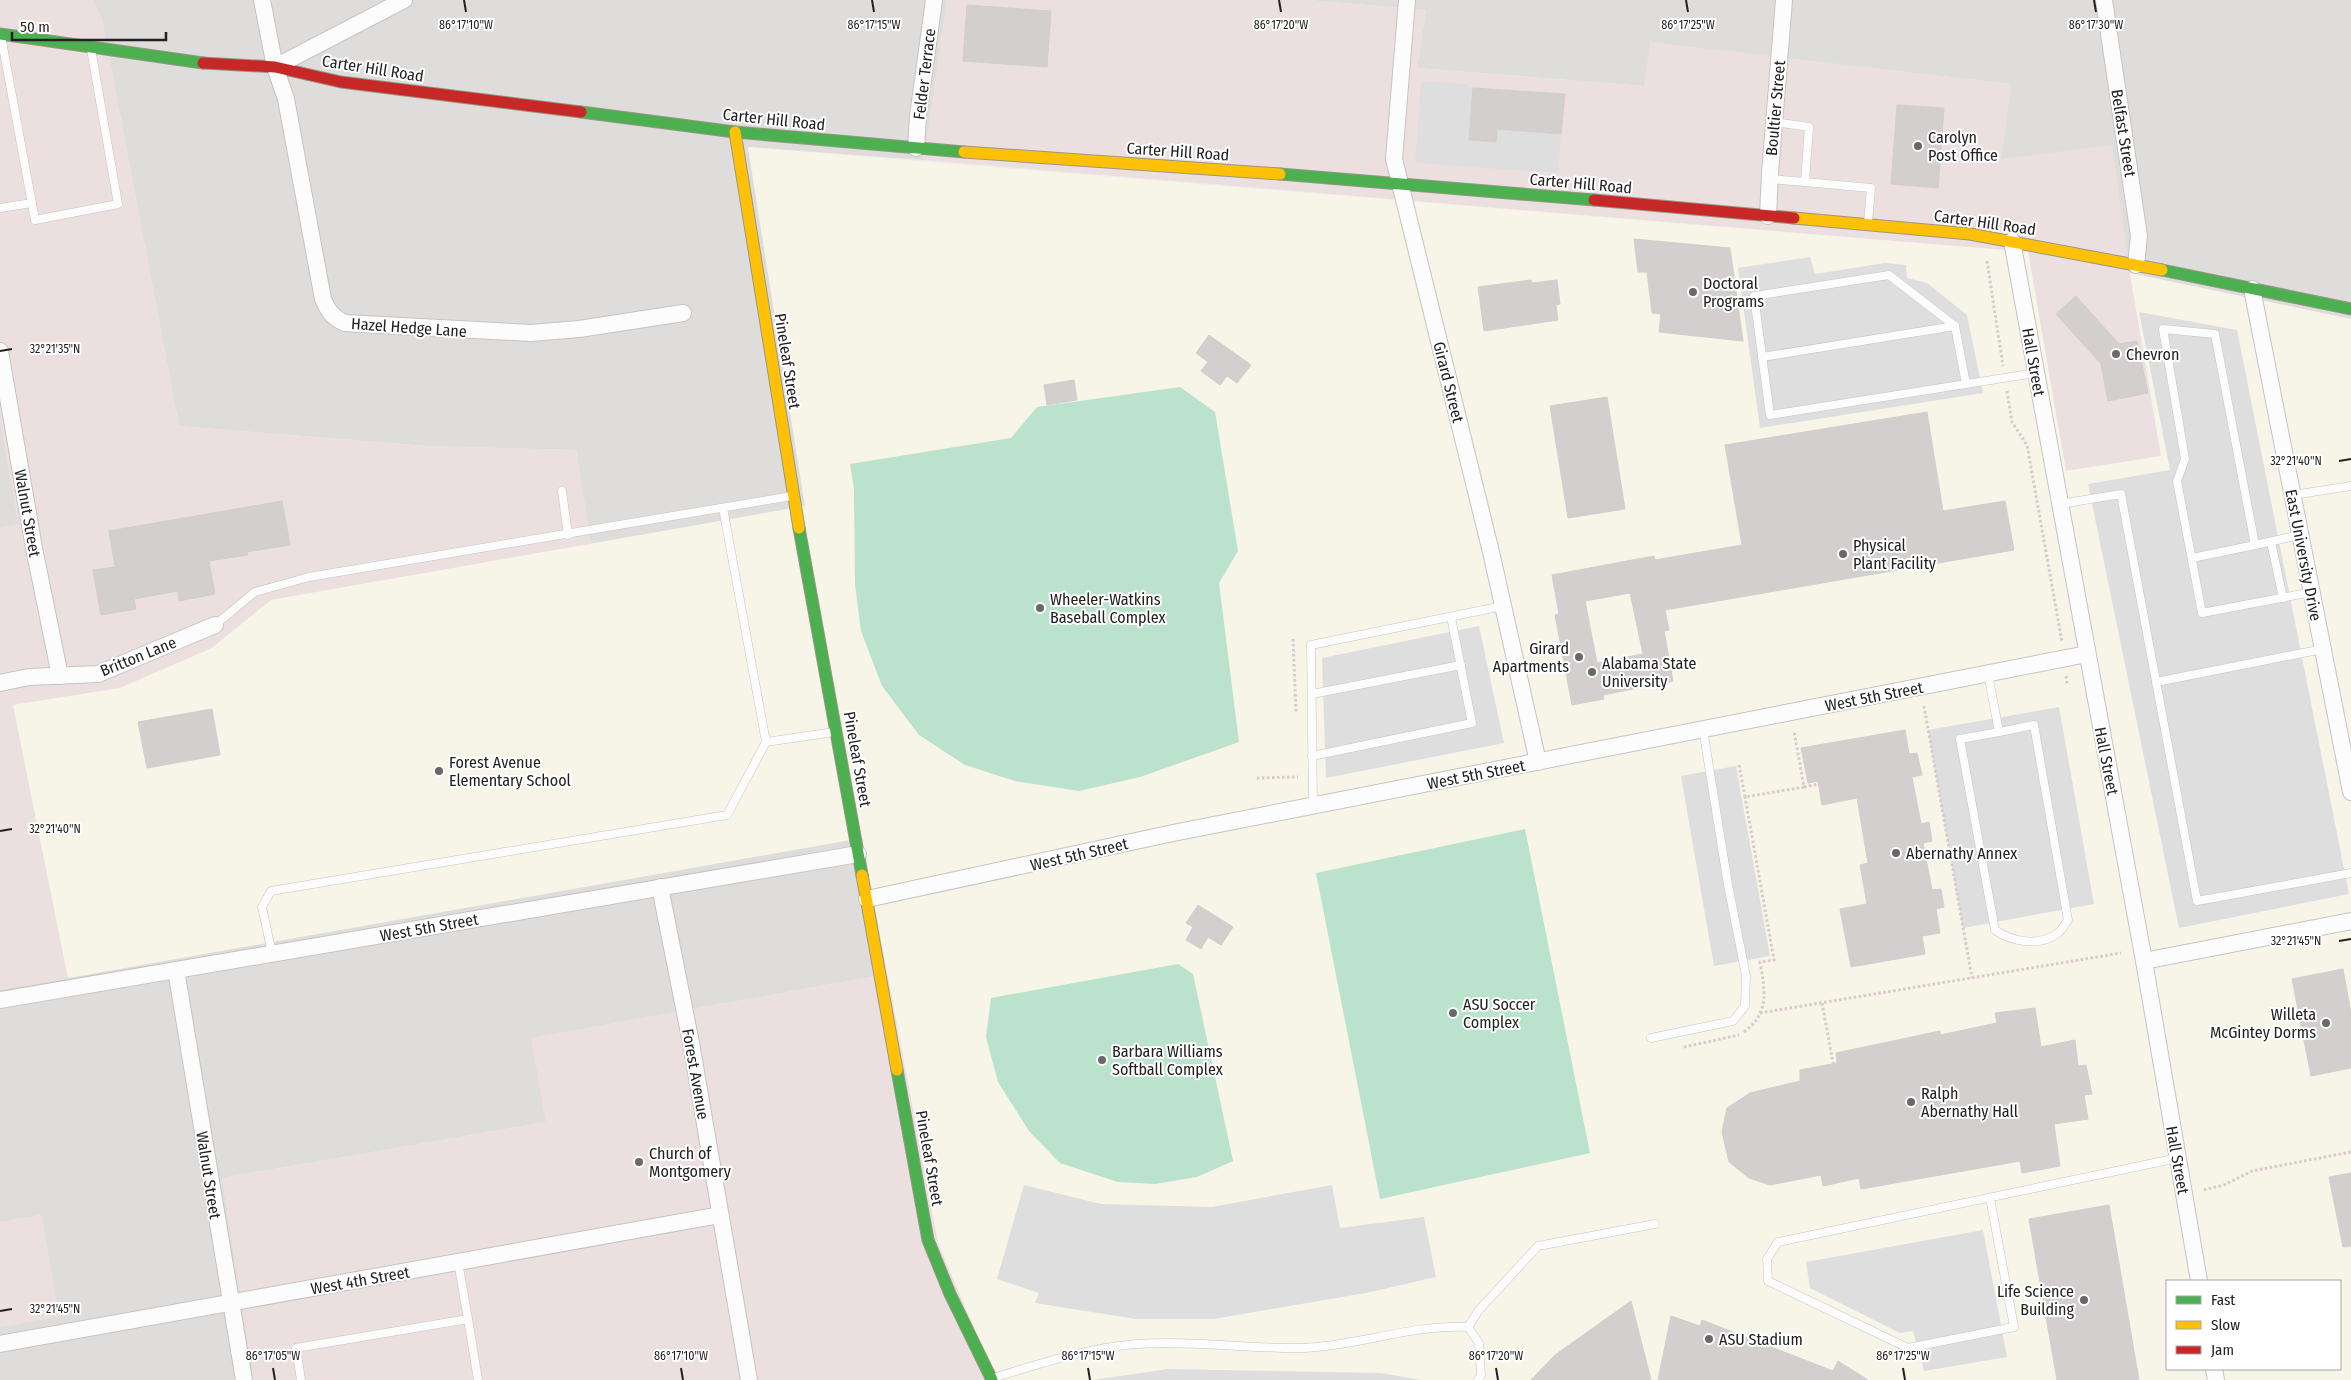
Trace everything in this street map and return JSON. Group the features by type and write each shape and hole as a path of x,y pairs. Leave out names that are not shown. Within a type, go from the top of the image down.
{"main road":[{"name":"Carter Hill Road","path":"0,34 220,66 275,67 341,82 735,132 916,148 1400,183 1970,234 2136,265 2351,309"},
{"name":"Pineleaf Street","path":"735,132 794,495 928,1240 950,1294 992,1379"}],"street":[{"path":"262,0 275,67 404,0"},
{"name":"Felder Terrace","path":"916,148 918,116 934,0"},
{"name":"Girard Street","path":"1407,0 1394,160 1503,606 1538,762"},
{"name":"Boultier Street","path":"1768,216 1769,179 1784,0"},
{"name":"Belfast Street","path":"2104,0 2140,236 2136,265"},
{"name":"Hazel Hedge Lane","path":"275,67 286,99 323,299 329,313 338,320 345,323 531,333 579,329 683,312"},
{"name":"Hall Street","path":"2012,241 2144,961 2199,1280"},
{"name":"East University Drive","path":"2252,289 2351,792"},
{"name":"Walnut Street","path":"0,351 34,548 60,676"},
{"name":"Britton Lane","path":"0,683 29,678 98,674 214,624"},
{"name":"West 5th Street","path":"867,899 1173,833 2087,654"},
{"name":"West 5th Street","path":"0,1000 858,854"},
{"name":"Forest Avenue","path":"660,887 689,1033 749,1380"},
{"path":"2144,961 2351,921"},
{"name":"Walnut Street","path":"176,970 244,1380"},
{"name":"West 4th Street","path":"0,1344 720,1215"}],"lane":[{"path":"0,34 35,220 118,204 90,47"},
{"path":"1774,122 1809,127 1805,182"},
{"path":"1769,179 1870,188 1868,225"},
{"path":"0,208 32,203"},
{"path":"1966,384 1956,326 1889,275 1754,296 1770,415 2036,373"},
{"path":"1762,356 1956,326"},
{"path":"2254,545 2215,334 2163,329 2185,459 2178,481 2202,613 2312,592"},
{"path":"2293,495 2351,486"},
{"path":"562,492 568,535"},
{"path":"2060,504 2121,494 2197,901 2351,873"},
{"path":"214,624 255,592 309,577 568,535 794,495"},
{"path":"272,953 262,907 271,892 728,815 766,742 723,508"},
{"path":"2192,558 2300,535"},
{"path":"2271,542 2283,598"},
{"path":"1313,806 1311,645 1503,606"},
{"path":"1312,756 1472,723 1451,617"},
{"path":"2156,682 2323,649"},
{"path":"1312,694 1460,665"},
{"path":"1988,674 1999,732"},
{"path":"2034,726 2068,920 2060,933 2046,939 2023,942 2007,938 1995,930 1960,739 1999,732 2034,726"},
{"path":"1650,1038 1733,1021 1745,1006 1746,976 1728,885 1703,729"},
{"path":"766,742 836,732"},
{"path":"1990,1198 2014,1327 1908,1348 1768,1281 1767,1259 1778,1242 2178,1158"},
{"path":"1468,1327 1479,1310 1538,1246 1654,1224"},
{"path":"458,1262 478,1380"},
{"path":"301,1380 296,1348 468,1319"},
{"path":"992,1379 1062,1357 1135,1344 1200,1342 1303,1348 1442,1326 1468,1327"},
{"path":"1468,1327 1479,1343 1481,1375 1478,1380"}],"path":[{"path":"1987,261 2012,422 2027,445 2068,685"},
{"path":"1293,639 1296,718"},
{"path":"1924,706 1972,978"},
{"path":"1794,731 1804,787"},
{"path":"1739,765 1745,797 1819,784"},
{"path":"1257,778 1298,777 1298,767"},
{"path":"1760,1013 2121,953"},
{"path":"1822,1003 1834,1068"},
{"path":"2204,1190 2224,1185 2252,1171 2351,1152"}],"shaded area":[{"path":"0,0 93,0 102,20 179,426 426,446 576,450 591,544 271,600 212,648 120,688 13,705 68,978 0,990 0,528 19,524 0,418"},
{"path":"93,0 947,0 924,160 748,147 805,506 591,544 576,450 426,446 179,426 102,20"},
{"path":"947,0 1307,0 1426,10 1417,68 1644,86 1650,42 2011,84 2001,159 2112,145 2130,273 2161,456 2065,471 2028,252 924,160"},
{"path":"1307,0 2351,0 2351,319 2130,273 2001,159 2011,84 1651,43 1645,86 1417,68 1426,10"},
{"path":"1421,81 1468,84 1468,87 1473,88 1469,140 1497,129 1561,134 1558,173 1415,163"},
{"name":"Alabama State University","path":"748,147 2028,252 2066,471 2161,456 2130,273 2351,319 2351,1380 996,1380 938,1243 862,838 68,978 13,705 120,688 212,648 271,600 805,506"},
{"path":"1810,257 1815,274 1885,263 1906,265 1907,278 1927,283 1967,315 1983,393 1760,428 1738,268"},
{"path":"2139,312 2237,330 2349,894 2179,928 2088,484 2170,470"},
{"path":"0,418 19,524 0,528"},
{"path":"1479,626 1504,743 1326,778 1322,658"},
{"path":"2059,707 2094,904 1963,928 1928,730"},
{"path":"1736,766 1770,956 1714,966 1681,776"},
{"path":"863,837 887,974 532,1038 546,1122 222,1178 254,1380 0,1380 0,1327 59,1316 41,1215 0,1222 0,990"},
{"path":"887,974 996,1380 254,1380 222,1178 546,1122 531,1038"},
{"path":"1024,1185 1101,1204 1212,1207 1332,1185 1340,1228 1424,1217 1436,1277 1366,1293 1213,1319 1136,1319 1035,1303 1039,1293 997,1279"},
{"path":"41,1215 59,1316 0,1327 0,1222"},
{"path":"1983,1230 2007,1357 1924,1371 1913,1331 1900,1333 1810,1288 1806,1262"},
{"path":"1168,1369 1381,1373 1421,1380 1093,1380"}],"green space":[{"name":"Wheeler-Watkins Baseball Complex","path":"1180,387 1215,412 1238,551 1219,583 1239,742 1140,777 1079,791 1015,781 965,765 919,735 882,686 861,631 855,584 854,489 850,464 1011,438 1037,407"},
{"name":"ASU Soccer Complex","path":"1525,829 1590,1153 1380,1199 1316,873"},
{"name":"Barbara Williams Softball Complex","path":"1178,964 1193,974 1233,1161 1197,1177 1155,1184 1118,1182 1060,1163 1029,1131 998,1082 986,1037 991,998"}],"building":[{"path":"967,5 1051,11 1047,67 963,61"},
{"path":"1473,88 1565,94 1561,134 1497,129 1496,142 1469,140"},
{"name":"Carolyn Post Office","path":"1897,105 1944,108 1938,188 1891,184"},
{"name":"Doctoral Programs","path":"1634,239 1730,248 1743,341 1659,332 1661,314 1652,313 1647,272 1638,272"},
{"path":"1531,280 1532,283 1557,280 1560,304 1556,305 1558,320 1484,331 1478,287"},
{"name":"Chevron","path":"2076,296 2119,344 2137,341 2148,393 2108,401 2101,364 2056,314"},
{"path":"1209,335 1251,365 1237,383 1227,376 1220,385 1201,371 1208,362 1196,353"},
{"path":"1074,380 1077,400 1047,405 1044,385"},
{"path":"1607,397 1625,509 1568,518 1550,406"},
{"path":"1927,412 1943,511 2005,501 2014,550 1665,610 1669,630 1664,631 1673,681 1603,695 1604,699 1572,705 1555,615 1559,614 1552,575 1654,556 1655,560 1742,545 1725,445","holes":["1630,593 1643,654 1597,663 1585,601"]},
{"path":"282,501 290,545 247,552 248,555 209,561 215,594 179,601 178,591 134,599 136,609 101,615 93,570 115,567 109,531"},
{"path":"212,709 220,755 147,768 138,722"},
{"name":"Abernathy Annex","path":"1905,730 1909,754 1917,753 1922,775 1912,777 1921,824 1929,822 1932,841 1923,843 1932,890 1941,889 1944,907 1936,909 1940,933 1922,936 1925,954 1851,967 1840,909 1867,904 1860,865 1868,863 1857,798 1822,805 1818,781 1808,783 1801,748"},
{"path":"1198,905 1233,927 1221,945 1208,937 1201,949 1186,940 1193,927 1186,923"},
{"name":"Willeta McGintey Dorms","path":"2343,969 2351,1013 2351,1068 2311,1076 2292,979"},
{"name":"Ralph Abernathy Hall","path":"2035,1008 2041,1047 2075,1040 2078,1066 2086,1065 2092,1094 2084,1095 2088,1119 2054,1124 2060,1166 2022,1173 2020,1161 1861,1189 1859,1178 1823,1186 1821,1175 1770,1185 1749,1178 1729,1162 1722,1132 1727,1108 1750,1093 1800,1081 1800,1070 1837,1063 1836,1053 1940,1031 1940,1035 1997,1023 1995,1013"},
{"path":"2351,1173 2351,1246 2343,1247 2329,1177"},
{"name":"Life Science Building","path":"2109,1205 2139,1380 2057,1380 2029,1219"},
{"path":"1631,1301 1651,1380 1531,1380 1555,1355"},
{"path":"1671,1316 1700,1326 1702,1320 1833,1371 1838,1361 1868,1380 1658,1380"}],"traffic: fast":[{"path":"0,34 203,63"},
{"path":"581,112 735,132 964,152"},
{"path":"1280,174 1594,200"},
{"path":"2162,270 2351,309"},
{"path":"799,528 862,875"},
{"path":"897,1070 928,1240 950,1294 992,1380"}],"traffic: slow":[{"path":"735,132 799,528"},
{"path":"964,152 1280,174"},
{"path":"1794,218 1970,234 2162,270"},
{"path":"862,875 897,1070"}],"traffic: jam":[{"path":"203,63 275,67 341,82 581,112"},
{"path":"1594,200 1794,218"}],"place":[{"name":"Carolyn Post Office","path":"1918,146"},
{"name":"Doctoral Programs","path":"1693,292"},
{"name":"Chevron","path":"2116,354"},
{"name":"Physical Plant Facility","path":"1843,554"},
{"name":"Wheeler-Watkins Baseball Complex","path":"1040,608"},
{"name":"Girard Apartments","path":"1579,657"},
{"name":"Alabama State University","path":"1592,672"},
{"name":"Forest Avenue Elementary School","path":"439,771"},
{"name":"Abernathy Annex","path":"1896,853"},
{"name":"ASU Soccer Complex","path":"1453,1013"},
{"name":"Willeta McGintey Dorms","path":"2326,1023"},
{"name":"Barbara Williams Softball Complex","path":"1102,1060"},
{"name":"Ralph Abernathy Hall","path":"1911,1102"},
{"name":"Church of Montgomery","path":"639,1162"},
{"name":"Life Science Building","path":"2084,1300"},
{"name":"ASU Stadium","path":"1709,1339"}]}
